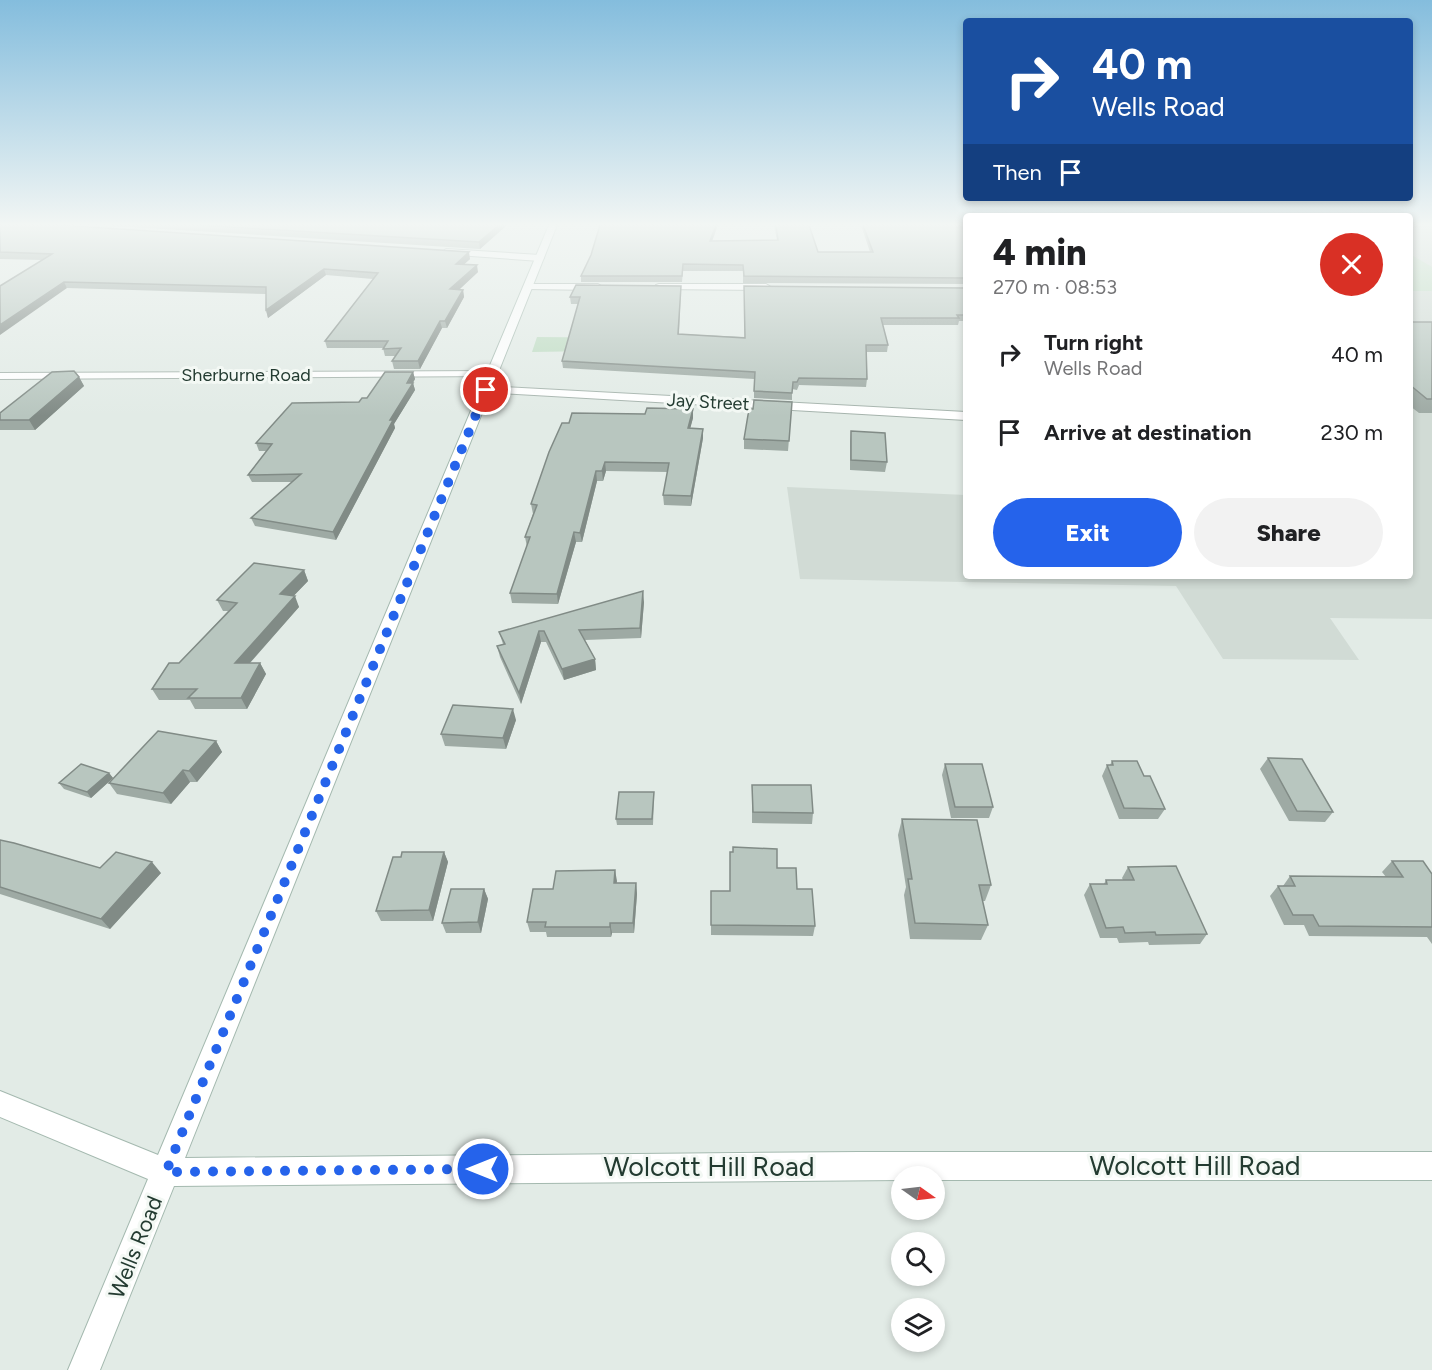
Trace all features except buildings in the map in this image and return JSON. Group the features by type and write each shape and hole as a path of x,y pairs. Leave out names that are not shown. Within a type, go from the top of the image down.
{"street":[{"name":"Wells Road","path":"84,1370 527,289"},
{"name":"Sherburne Road","path":"0,376 489,382"},
{"name":"Jay Street","path":"489,382 963,416"},
{"name":"Wolcott Hill Road","path":"0,1104 166,1172 848,1166 1432,1166"}],"shaded area":[{"path":"1413,289 1432,289 1432,619 1330,618 1359,660 1223,659 1176,586 800,579 787,487 963,495 963,579 1413,579"}],"green space":[{"path":"1413,289 1432,289 1432,291 1413,291"},
{"path":"537,337 654,338 653,350 532,352"}],"route":[{"path":"483,1169 166,1172 486,390"}]}
